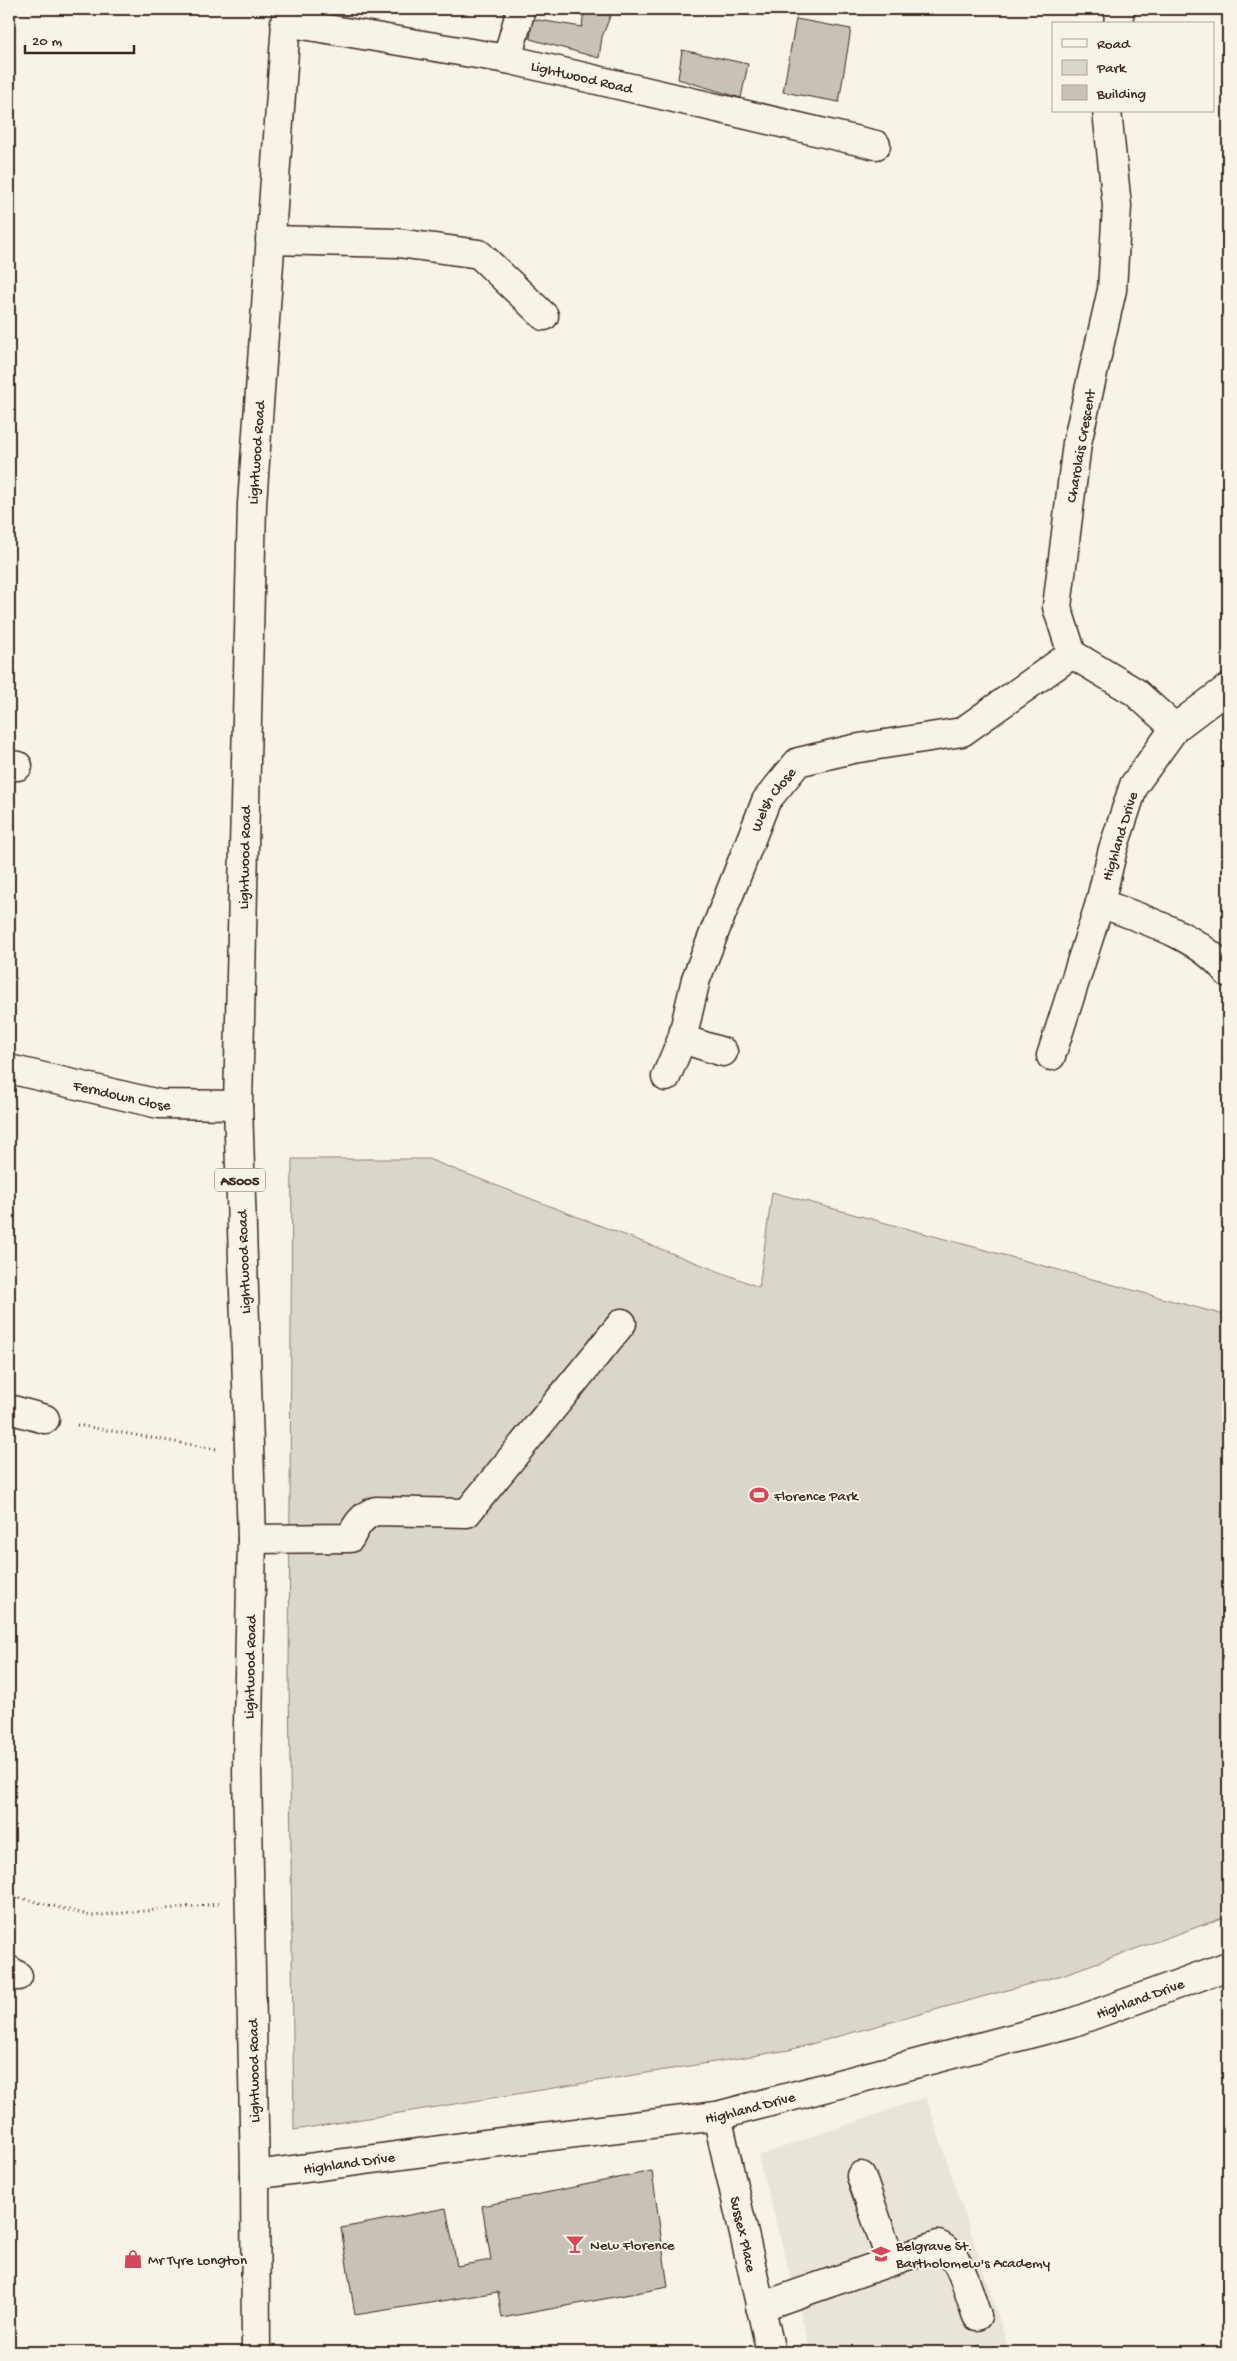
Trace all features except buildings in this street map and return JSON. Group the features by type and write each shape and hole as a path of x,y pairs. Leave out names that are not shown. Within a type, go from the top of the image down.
{"street":[{"path":"507,58 521,9"},
{"path":"1118,22 1120,9"},
{"name":"Lightwood Road","path":"256,2352 255,2175 247,1770 252,1539 238,1105 252,504 286,16 507,58 876,145"},
{"name":"Charolais Crescent","path":"1072,654 1057,607 1077,443 1112,290 1118,206 1107,112"},
{"path":"270,240 398,243 479,254 544,316"},
{"path":"1072,654 1135,692 1175,728"},
{"name":"Welsh Close","path":"666,1077 682,1039 696,980 766,801 798,762 853,749 962,732 1072,654"},
{"name":"Highland Drive","path":"1051,1056 1100,903 1112,849 1134,786 1175,728 1228,688"},
{"path":"1100,903 1161,926 1217,958 1228,973"},
{"path":"682,1039 723,1052"},
{"name":"Ferndown Close","path":"9,1069 159,1104 238,1105"},
{"path":"252,1539 350,1538 360,1520 367,1514 376,1512 467,1513 622,1323"},
{"path":"10,1415 45,1419"},
{"name":"Highland Drive","path":"255,2175 484,2144 717,2116 1071,2023 1228,1966"},
{"name":"Sussex Place","path":"717,2116 770,2352"},
{"path":"861,2176 891,2261"},
{"path":"760,2307 938,2245 946,2248 956,2262 977,2316"}],"path":[{"path":"45,1419 249,1455"},
{"path":"9,1906 17,1897 92,1916 250,1901"}],"shaded area":[{"name":"Belgrave St. Bartholomew's Academy","path":"926,2097 1010,2352 811,2352 758,2156"}],"green space":[{"name":"Florence Park","path":"292,1159 428,1159 759,1287 772,1192 1228,1316 1228,1916 1062,1975 789,2050 294,2130 289,1673"}],"place":[{"name":"Florence Park","path":"759,1495"},
{"name":"New Florence","path":"575,2244"},
{"name":"Belgrave St. Bartholomew's Academy","path":"881,2254"},
{"name":"Mr Tyre Longton","path":"133,2259"}]}
